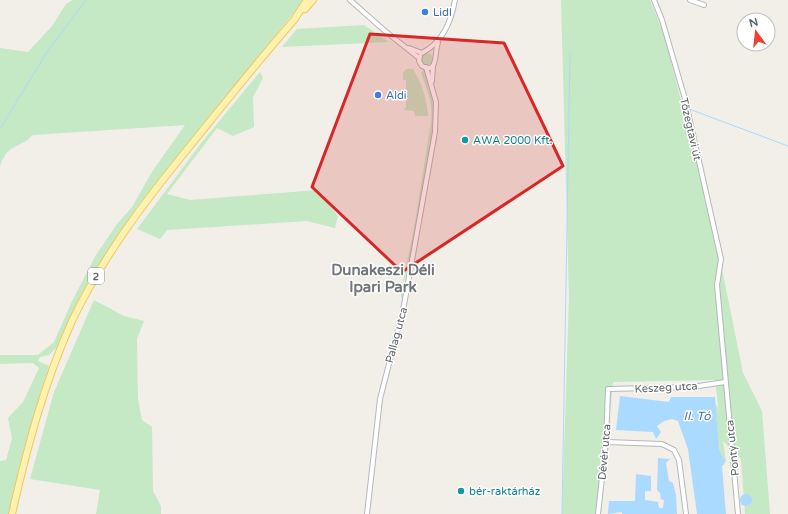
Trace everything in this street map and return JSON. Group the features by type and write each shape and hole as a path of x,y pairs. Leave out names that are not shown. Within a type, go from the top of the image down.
{"main road":[{"name":"2","path":"294,20 307,0"},
{"name":"2","path":"12,514 30,438 47,381 73,319 97,274 140,208 294,20 313,0"}],"street":[{"path":"350,0 401,45 419,58 420,63 426,67 433,66 436,62 435,50 439,39 451,20 455,0"},
{"name":"Tőzegtavi út","path":"654,0 662,20 685,99 721,260"},
{"path":"690,0 704,5"},
{"path":"419,58 439,39"},
{"path":"401,45 435,56"},
{"name":"Pallag utca","path":"432,85 433,66"},
{"name":"Pallag utca","path":"367,514 380,399 404,304 435,132 436,102 426,67"},
{"name":"Ponty utca","path":"721,260 717,285 738,514"},
{"name":"Keszeg utca","path":"608,389 692,387 725,382"},
{"name":"Dévér utca","path":"598,514 606,442 608,389"},
{"path":"606,442 662,444 674,450 679,460 686,514"}],"highlighted area":[{"path":"370,34 504,43 563,166 402,272 312,187"}],"green space":[{"path":"73,0 304,0 139,204 96,272 56,348 49,355 40,357 38,361 49,366 28,437 11,514 0,514 0,461 6,460 12,438 8,418 23,402 39,368 33,363 0,364 0,355 38,355 54,342 73,299 96,255 117,224 132,207 152,172 185,125 33,135 10,149 3,158 0,166 0,48 28,52 52,26 66,4"},
{"path":"561,0 650,0 664,34 721,264 743,373 762,411 770,514 745,514 741,459 723,441 726,461 724,465 708,471 677,406 717,405 719,412 715,380 613,382 601,514 562,514 569,297"},
{"path":"364,25 389,42 282,47 297,29"},
{"path":"427,53 431,55 433,59 431,63 427,65 423,63 421,59 423,55"},
{"path":"406,69 413,69 419,80 425,98 428,116 415,116 414,111 404,110 406,108 406,80 403,80 403,73"},
{"path":"424,70 431,87 434,121 411,262 404,281 405,291 403,298 401,297 401,292 414,228 431,122 430,102 421,72"},
{"path":"260,72 263,78 253,97 254,127 233,136 217,128 167,194 190,200 318,190 338,216 335,228 307,221 167,230 160,239 137,229 202,142"},
{"path":"94,300 124,316 144,321 137,339 138,399 142,420 152,427 153,491 161,506 161,514 96,514 100,490 30,479 54,392"}],"water":[{"name":"II. Tó","path":"620,396 669,402 671,397 715,397 719,450 725,461 722,466 726,514 697,514 688,449 678,421 672,419 664,421 657,426 661,432 656,439 653,432 616,430"},
{"path":"658,458 670,459 666,463 669,481 673,483 676,495 677,514 622,514 622,512 608,514 609,501 635,501 636,474 651,476 651,491 645,491 645,500 658,502 659,508 663,508 664,500 661,499 660,493 657,490"},
{"path":"744,494 748,494 752,500 748,506 744,506 740,502 740,498"}],"waterway":[{"path":"0,129 47,52 86,0"},
{"path":"562,514 570,54"},
{"path":"680,106 685,107"},
{"path":"689,109 788,146"}],"place":[{"name":"Lidl","path":"425,12"},
{"name":"Aldi","path":"378,95"},
{"name":"AWA 2000 Kft.","path":"465,140"},
{"name":"bér-raktárház","path":"461,491"}],"district":[{"name":"Dunakeszi Déli Ipari Park","path":"383,278"}]}
